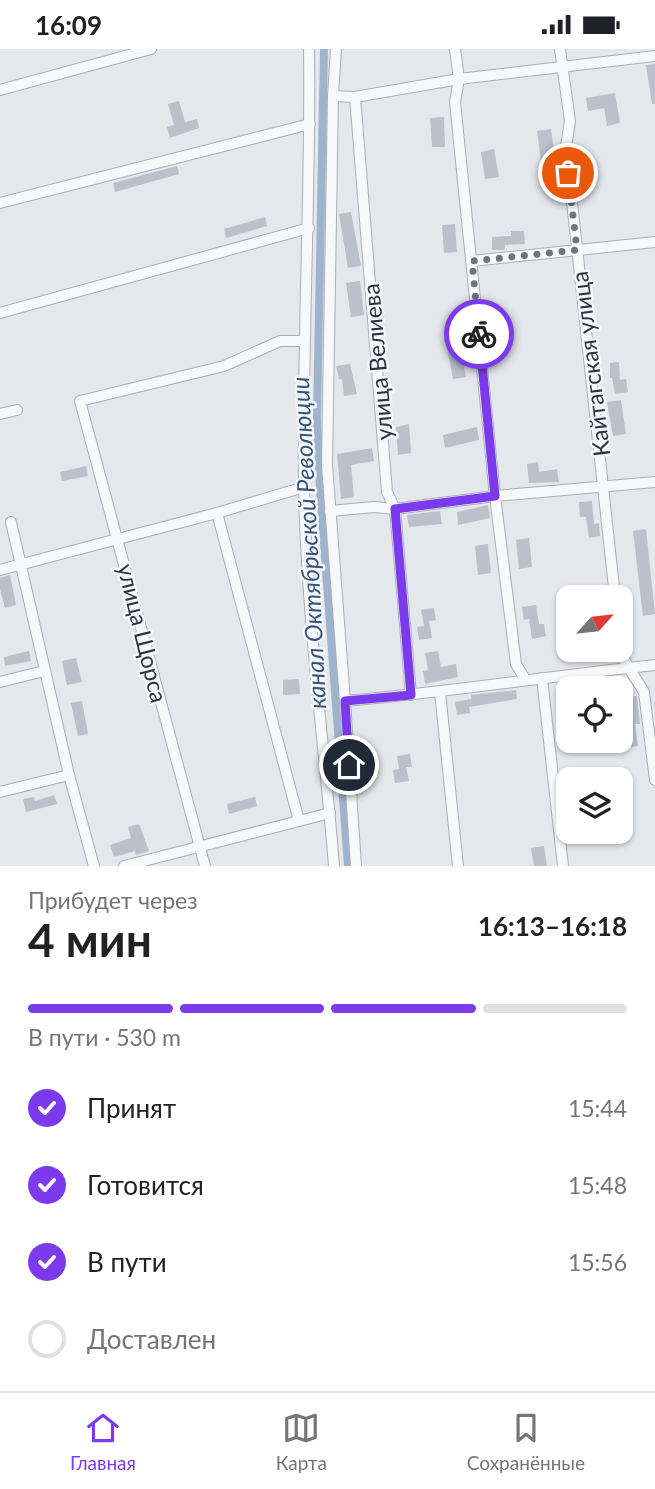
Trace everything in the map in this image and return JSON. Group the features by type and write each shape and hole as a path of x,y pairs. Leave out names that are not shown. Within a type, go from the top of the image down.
{"street":[{"path":"0,90 151,49"},
{"path":"309,49 304,487 314,667 334,866"},
{"path":"335,49 327,451 356,866"},
{"path":"454,49 459,79 455,101 495,496 516,664 525,679"},
{"name":"Кайтагская улица","path":"560,49 570,121 566,147 614,585"},
{"path":"333,96 355,97 459,79 655,56"},
{"name":"улица Велиева","path":"355,97 387,492 395,509 411,695"},
{"path":"0,203 310,124"},
{"path":"0,313 309,228"},
{"path":"472,261 655,241"},
{"name":"улица Щорса","path":"205,866 80,401 224,366 280,341 304,341"},
{"path":"0,414 17,410"},
{"path":"330,510 374,507 395,509 495,496 655,482"},
{"path":"0,570 304,487"},
{"path":"216,513 299,821"},
{"path":"11,522 69,775 94,866"},
{"path":"625,662 644,692 655,780"},
{"path":"345,701 655,665"},
{"path":"0,682 44,671"},
{"path":"542,677 563,866"},
{"path":"440,692 458,866"},
{"path":"0,792 69,775"},
{"path":"124,866 330,813"}],"building":[{"path":"655,64 655,104 652,104 646,65"},
{"path":"615,93 620,123 607,126 604,108 588,111 586,98"},
{"path":"179,101 185,122 197,119 199,128 170,138 167,127 174,125 168,104"},
{"path":"444,117 445,147 432,147 430,118"},
{"path":"551,129 555,159 541,161 537,131"},
{"path":"494,149 499,177 485,179 481,152"},
{"path":"177,166 179,174 115,192 113,183"},
{"path":"351,212 361,266 348,268 339,214"},
{"path":"265,217 267,226 226,238 224,229"},
{"path":"455,224 457,252 444,253 442,225"},
{"path":"511,231 524,231 525,244 505,245 505,250 492,250 492,237 511,236"},
{"path":"360,281 364,315 351,317 346,283"},
{"path":"499,332 503,359 489,361 486,334"},
{"path":"460,346 466,377 453,379 447,348"},
{"path":"619,362 620,380 626,379 628,392 615,394 610,378 610,363"},
{"path":"350,364 357,394 344,396 342,379 339,379 336,366"},
{"path":"621,400 626,434 613,436 607,402"},
{"path":"409,424 411,453 398,455 396,427"},
{"path":"477,427 479,440 445,448 443,435"},
{"path":"372,448 374,461 351,465 354,497 341,499 337,454"},
{"path":"538,462 539,472 557,469 559,482 529,483 527,464"},
{"path":"86,466 88,476 62,481 60,472"},
{"path":"592,501 594,524 599,523 600,536 589,538 586,517 580,517 579,502"},
{"path":"488,505 490,518 458,525 457,512"},
{"path":"440,511 442,524 409,527 407,515"},
{"path":"646,529 655,614 643,616 633,531"},
{"path":"529,538 532,567 519,569 516,540"},
{"path":"488,544 491,573 478,575 475,546"},
{"path":"10,575 16,605 5,608 0,578"},
{"path":"536,605 539,624 544,624 546,636 532,639 529,619 524,620 522,607"},
{"path":"434,608 436,620 429,621 432,638 419,640 417,627 424,626 421,610"},
{"path":"29,651 31,661 5,666 4,657"},
{"path":"438,651 441,667 456,664 458,677 425,684 423,671 428,670 425,653"},
{"path":"76,658 82,682 67,685 62,661"},
{"path":"299,679 300,694 283,695 283,680"},
{"path":"516,690 517,699 469,707 470,713 457,715 455,702 471,699 471,695"},
{"path":"633,696 637,696 640,724 635,724 638,746 633,747"},
{"path":"82,701 88,734 78,736 71,703"},
{"path":"410,754 412,767 406,767 409,781 395,783 393,770 399,769 397,756"},
{"path":"54,795 57,804 26,812 23,799 34,797 35,801"},
{"path":"255,797 257,806 229,814 227,804"},
{"path":"139,824 149,851 136,855 135,851 114,857 110,845 131,838 128,827"},
{"path":"544,846 547,866 534,866 531,848"}],"waterway":[{"name":"канал Октябрьской Революции","path":"324,49 317,418 348,866"}],"way so far":[{"path":"479,334 472,261 577,250 568,173"}],"route":[{"path":"349,765 345,701 411,695 395,509 495,496 479,334"}]}
